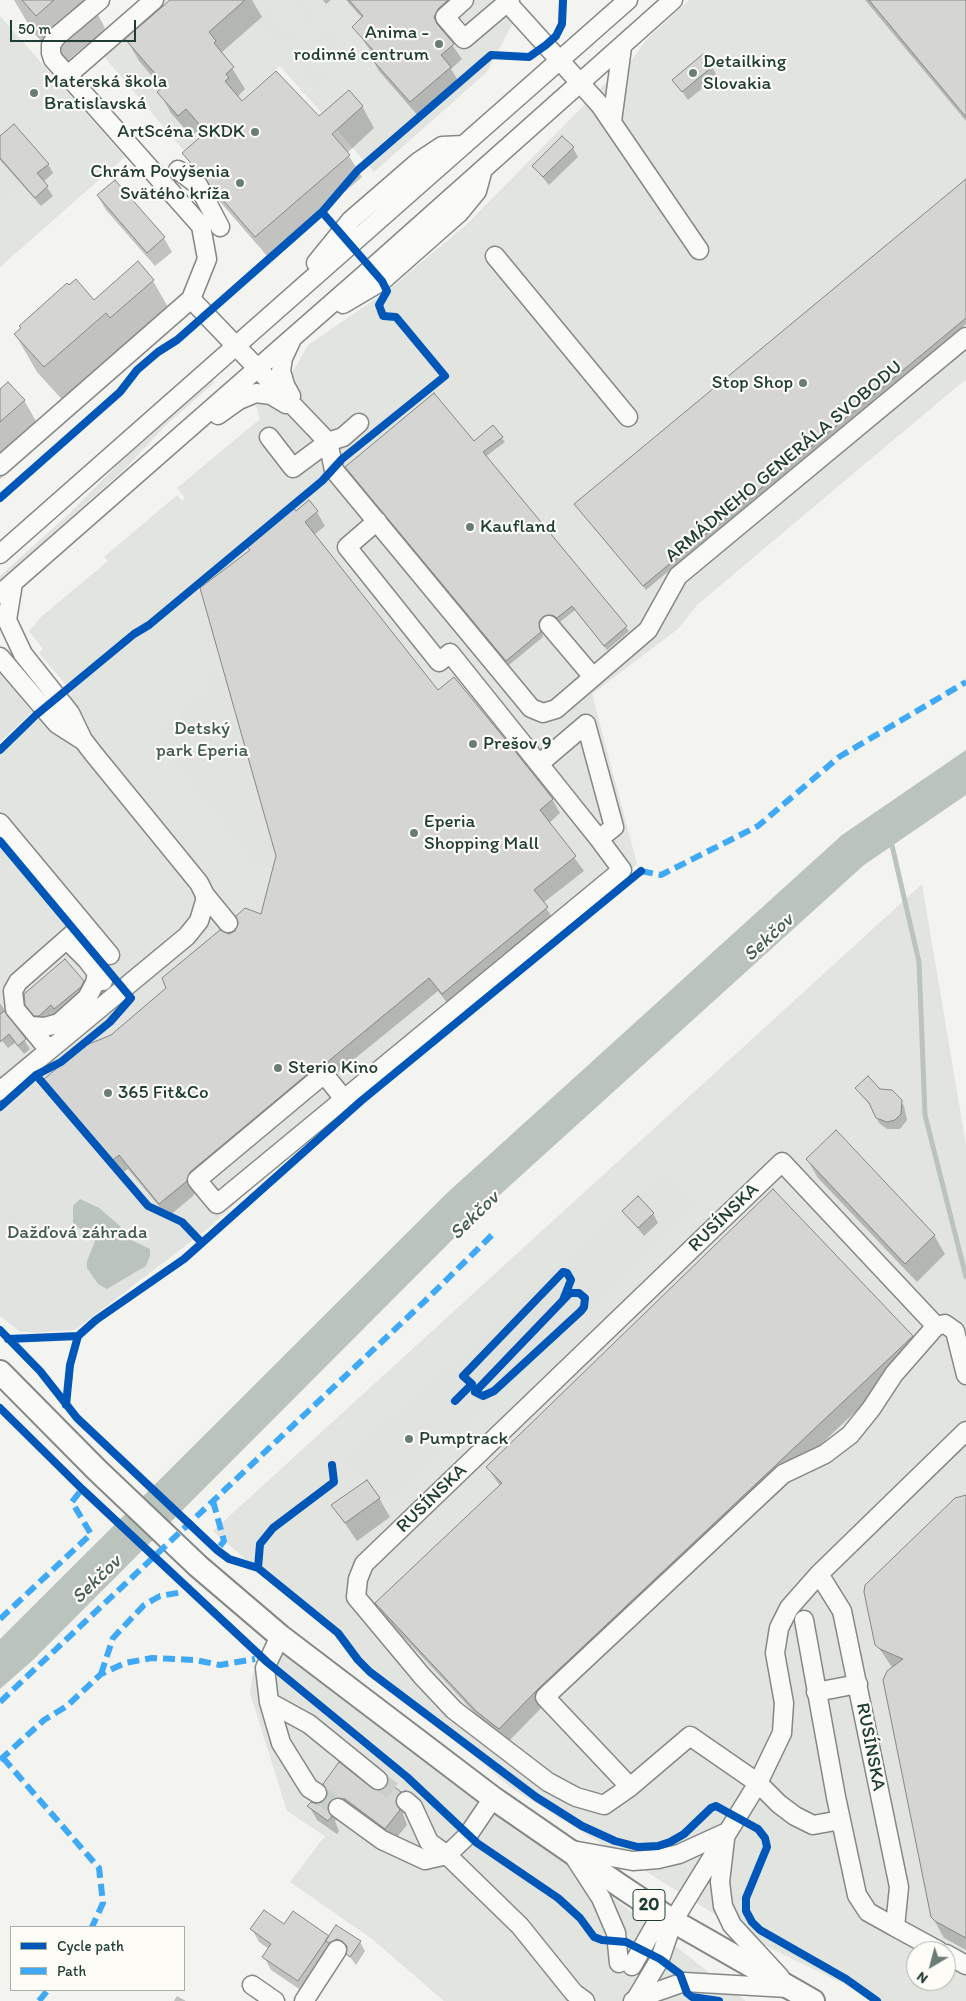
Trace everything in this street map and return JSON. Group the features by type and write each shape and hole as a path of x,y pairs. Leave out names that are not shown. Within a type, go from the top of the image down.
{"main road":[{"name":"20","path":"0,1372 97,1470 198,1566 280,1636 493,1798 668,1917 813,2001"}],"street":[{"path":"0,466 191,299 207,259 201,226 53,59 50,52 51,45 56,37 100,0"},
{"path":"68,75 154,0"},
{"path":"464,0 445,17 464,39 507,1 582,83 612,121 699,250"},
{"path":"0,554 628,0"},
{"path":"23,654 7,620 6,588 582,83 673,0"},
{"path":"612,121 622,47"},
{"path":"164,183 184,166 198,185 220,228"},
{"path":"495,256 628,417"},
{"path":"191,299 328,442"},
{"path":"299,331 283,358 281,371 284,385 303,415"},
{"name":"ARMÁDNEHO GENERÁLA SVOBODU","path":"328,442 334,470 531,708 543,713 556,709 648,630 678,576 966,337"},
{"path":"136,473 250,394 271,395 303,415"},
{"path":"269,437 293,468 328,442 342,437 359,423"},
{"path":"344,1099 324,1074 197,1180 217,1204 622,870 450,653 439,662 347,547 377,521"},
{"path":"549,625 593,678"},
{"path":"0,629 23,654 70,714 83,740 199,883 205,895 228,924"},
{"path":"1,659 57,724 83,740"},
{"path":"538,764 586,724 614,827 599,839"},
{"path":"0,824 110,955"},
{"path":"0,1091 194,929 203,911 205,895"},
{"path":"49,1050 15,1009 13,997 15,986 84,924"},
{"path":"67,940 87,960 114,996"},
{"path":"30,1026 46,1027 59,1023 87,998 95,983 97,974"},
{"name":"RUSÍNSKA","path":"841,1820 813,1825 779,1804 758,1783 690,1736 630,1787 604,1805 576,1797 548,1782 454,1710 422,1676 356,1597 358,1579 364,1564 782,1162 936,1326"},
{"path":"630,1787 545,1697 783,1474 825,1454 850,1435 871,1409 894,1374 936,1326 945,1324 955,1330 966,1375"},
{"path":"0,1388 46,1420"},
{"path":"570,1849 601,1898 616,1933 625,1965 668,1917 725,1833 758,1783 782,1733 784,1703 775,1652 779,1628 789,1608 819,1574 966,1431"},
{"name":"RUSÍNSKA","path":"819,1574 842,1611 858,1684 899,1887 895,1927"},
{"path":"804,1620 841,1820 858,1895 868,1912 921,1941"},
{"path":"280,1636 265,1668 269,1702 281,1743 309,1788 317,1793"},
{"path":"816,1692 858,1684"},
{"path":"269,1702 309,1724 378,1780"},
{"path":"338,1808 382,1840 425,1860 447,1854 468,1835 493,1798"},
{"path":"406,1801 413,1807 429,1842 447,1854 520,1926 574,1993 585,2001"},
{"path":"570,1849 633,1862 679,1854 725,1833"},
{"path":"725,1833 720,1882 723,1906 732,1926 790,1988"},
{"path":"635,2000 660,1959 668,1917"},
{"path":"304,2001 337,1950"},
{"path":"635,2000 684,1982 790,1988"},
{"path":"252,1986 276,2001"}],"shaded area":[{"path":"161,0 498,0 515,19 487,72 374,172 280,66 184,151 101,53"},
{"path":"689,0 966,0 966,379 697,605 678,629 592,694 637,864 313,1135 206,1230 157,1207 119,1162 114,1165 42,1080 0,1120 0,838 49,897 0,834 0,756 10,743 72,692 39,653 43,649 29,631 42,616 108,561 104,557 177,495 182,501 185,498 177,488 260,419 255,403 291,375 308,345 387,291 466,225 605,84 617,81 646,40"},
{"name":"Materská škola Bratislavská","path":"0,16 125,157 0,267"},
{"path":"922,884 966,1145 966,2001 879,2001 764,1945 510,1787 213,1531"},
{"path":"275,1635 746,2001 444,2001 372,1939 290,1882 325,1836 287,1811 250,1693 253,1673"}],"green space":[{"path":"303,0 317,17 304,29 300,25 302,12 299,7 288,3 283,5 280,1"},
{"path":"272,7 276,12 271,20 274,26 283,33 292,31 295,35 282,46 259,19"},
{"path":"326,28 350,57 337,69 333,64 335,52 333,47 321,42 316,44 313,41"},
{"path":"306,47 310,51 305,60 308,66 317,72 326,71 329,74 315,86 293,58"},
{"path":"0,163 19,184 0,200"},
{"path":"213,380 215,382 167,424 124,470 0,581 0,576 71,512 123,459"},
{"name":"Detský park Eperia","path":"217,669 273,856 258,869 154,734 207,690 207,677"},
{"path":"0,672 32,712 0,742"},
{"name":"Dažďová záhrada","path":"41,1080 114,1165 118,1162 157,1207 206,1230 75,1330 33,1333 19,1331 0,1316 0,1120"},
{"path":"665,1169 698,1204 388,1500 340,1460 436,1379"}],"water":[{"name":"Sekčov","path":"966,750 966,795 864,865 472,1220 33,1660 0,1689 0,1639 447,1193 842,835"},
{"path":"80,1199 99,1208 120,1226 125,1237 150,1249 150,1256 146,1266 107,1289 98,1284 87,1268 87,1261 95,1241 73,1223 73,1206"}],"building":[{"path":"22,0 54,0 36,16"},
{"path":"170,0 245,0 209,32 216,41 214,43 234,67 226,74 229,78 225,81 242,101 276,71 319,116 349,90 363,106 332,134 350,155 255,237 182,153 206,132 186,109 178,116 157,92 165,85 125,39"},
{"path":"349,0 448,0 438,9 434,17 437,24 454,44 441,55 451,67 410,102 368,55 374,51 352,27 363,16"},
{"path":"869,0 966,0 966,117"},
{"name":"Detailking Slovakia","path":"703,54 713,66 682,92 672,80"},
{"path":"14,124 49,164 37,173 48,186 35,198 0,158 0,136"},
{"path":"562,136 574,147 543,177 532,166"},
{"name":"Stop Shop","path":"966,179 966,318 643,586 574,504"},
{"path":"115,180 165,237 147,253 97,195"},
{"path":"138,261 154,280 110,318 106,313 44,367 14,334 21,328 19,326 67,283 69,285 76,279 94,300"},
{"path":"8,382 25,400 0,422 0,389"},
{"name":"Kaufland","path":"434,393 474,441 493,425 503,437 483,452 627,626 604,646 572,606 557,618 552,615 543,617 539,622 541,632 506,661 345,467"},
{"name":"Eperia Shopping Mall","path":"309,500 318,511 305,522 438,690 454,677 510,745 553,799 540,810 576,856 534,890 548,907 442,994 429,978 325,1064 317,1066 190,1172 187,1181 159,1204 119,1155 113,1160 44,1079 84,1046 111,1035 166,988 162,978 220,930 229,934 235,931 238,922 236,916 245,908 261,914 276,856 200,588 250,550 245,545 293,507 296,511"},
{"path":"65,959 84,981 81,987 54,1009 51,1005 39,1016 34,1016 25,1005 24,994"},
{"path":"5,1011 26,1039 18,1046 9,1034 0,1042 0,1014"},
{"path":"868,1076 880,1089 892,1090 902,1100 901,1114 895,1120 887,1122 876,1118 869,1103 855,1088"},
{"path":"836,1130 935,1235 905,1264 806,1159"},
{"path":"773,1189 913,1336 538,1689 499,1729 476,1711 375,1603 502,1483 486,1467"},
{"path":"638,1196 654,1213 638,1228 622,1211"},
{"path":"367,1480 380,1498 345,1523 331,1505"},
{"path":"966,1495 966,1938 931,1917 883,1680 887,1671 903,1659 875,1645 864,1592 865,1585 955,1498"},
{"path":"339,1762 372,1788 381,1790 388,1782 401,1792 396,1800 400,1810 385,1829 345,1799 334,1798 330,1801 327,1807 332,1816 328,1821 307,1806 311,1802 317,1804 326,1799 328,1793 323,1784"},
{"path":"264,1910 284,1924 293,1911 329,1936 298,1981 262,1957 271,1944 250,1929"},
{"path":"336,1925 361,1941 350,1957 346,1954 347,1946 342,1941 337,1939 329,1943 325,1941"}],"waterway":[{"path":"891,841 919,962 925,1115 966,1277"}],"tunnel":[{"path":"378,1780 406,1801"},
{"path":"317,1793 338,1808"}],"marked path":[{"path":"641,871 661,875 758,826 839,757 966,682"},
{"path":"0,1702 426,1300 493,1234"},
{"path":"0,1619 91,1534 72,1502 82,1489"},
{"path":"213,1501 224,1541 217,1550"},
{"path":"101,1674 113,1638 144,1605 160,1596 183,1592"},
{"path":"0,1760 44,1720 67,1706 101,1674 125,1663 152,1658 195,1660 220,1665 255,1659"},
{"path":"3,1758 99,1868 103,1903 92,1926"},
{"path":"39,2001 47,1991"}],"cycle path":[{"path":"0,498 120,392 137,370 158,352 177,340 322,212 358,170 491,55 529,57 546,45 556,36 562,24 563,0"},
{"path":"0,750 36,715 134,634 149,625 322,481 342,459 445,376 396,317 383,316 379,305 387,291 382,281 322,212"},
{"path":"0,841 131,998 110,1022 61,1062 36,1075 0,1107"},
{"path":"66,1405 70,1365 78,1336 96,1320 184,1259 361,1101 641,871"},
{"path":"36,1075 148,1206 182,1222 202,1243"},
{"path":"455,1401 472,1384 463,1376 563,1272 567,1273 571,1280 563,1300"},
{"path":"570,1293 579,1293 585,1298 584,1307 581,1311 494,1391 483,1396 475,1392 570,1293"},
{"path":"0,1330 40,1371 77,1418 217,1550 229,1559 258,1568 338,1633 358,1660 370,1672 536,1797 582,1826 615,1841 638,1847 658,1846 670,1842 684,1834 711,1808 716,1806 758,1829 765,1838 767,1847 746,1898 746,1911 752,1922 760,1930 846,1979 877,2001"},
{"path":"8,1339 78,1336"},
{"path":"0,1408 82,1489 267,1662 407,1777 477,1843 558,1898 580,1918 594,1937 602,1940 626,1942 660,1959 680,1974 687,1993 692,1997 719,2001"},
{"path":"258,1568 260,1544 273,1528 334,1482 332,1465"}],"place":[{"name":"Anima - rodinné centrum","path":"439,44"},
{"name":"Detailking Slovakia","path":"693,73"},
{"name":"Materská škola Bratislavská","path":"34,93"},
{"name":"ArtScéna SKDK","path":"255,132"},
{"name":"Chrám Povýšenia Svätého kríža","path":"240,183"},
{"name":"Stop Shop","path":"803,383"},
{"name":"Kaufland","path":"470,527"},
{"name":"Prešov 9","path":"473,744"},
{"name":"Eperia Shopping Mall","path":"414,833"},
{"name":"Sterio Kino","path":"278,1068"},
{"name":"365 Fit&Co","path":"108,1093"},
{"name":"Pumptrack","path":"409,1439"}]}
